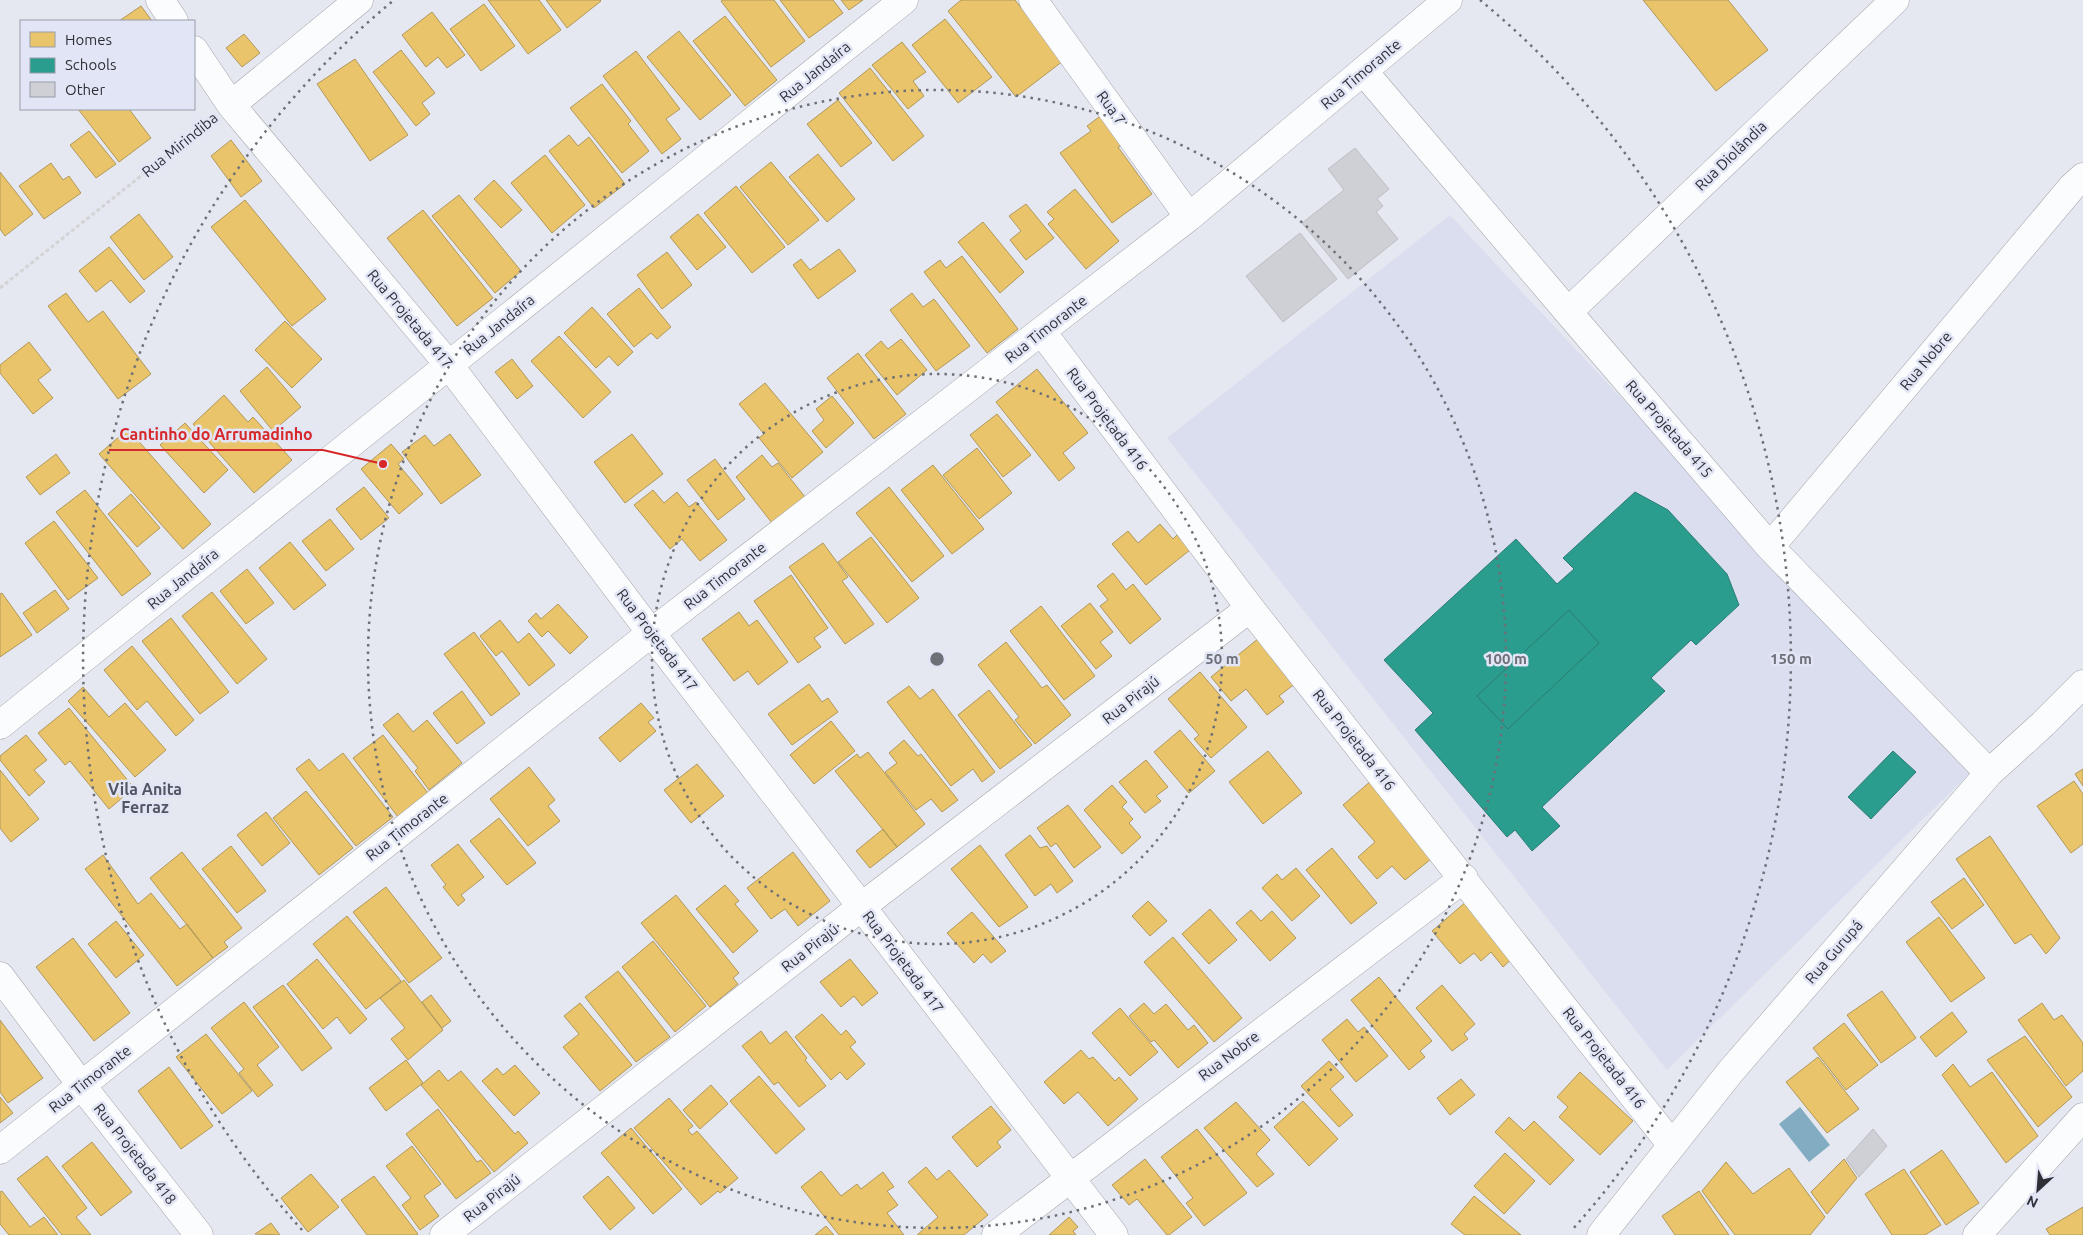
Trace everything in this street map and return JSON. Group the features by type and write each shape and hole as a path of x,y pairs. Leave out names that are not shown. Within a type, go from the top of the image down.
{"street":[{"path":"160,0 173,20"},
{"name":"Rua Mirindiba","path":"231,105 359,0"},
{"name":"Rua Jandaíra","path":"0,725 904,0"},
{"name":"Rua 7","path":"1032,0 1189,217"},
{"name":"Rua Timorante","path":"0,1150 651,633 1189,217 1448,0"},
{"name":"Rua Diolândia","path":"1568,312 1895,0"},
{"name":"Rua Projetada 417","path":"195,51 231,105 449,365 861,908 1114,1235"},
{"name":"Rua Projetada 415","path":"1364,72 1770,546 1989,773"},
{"name":"Rua Nobre","path":"1770,546 2072,187 2083,177"},
{"name":"Rua Projetada 416","path":"1042,332 1250,608 1464,878 1671,1144"},
{"name":"Rua Pirajú","path":"444,1235 861,908 1250,608"},
{"name":"Rua Gurupá","path":"1601,1235 1671,1144 1730,1072 1989,773 2043,724 2083,684"},
{"name":"Rua Nobre","path":"996,1235 1464,878"},
{"name":"Rua Projetada 418","path":"0,976 82,1086 199,1235"},
{"path":"1977,1235 2083,1117"}],"path":[{"name":"Rua Mirindiba","path":"0,288 231,105"}],"shaded area":[{"path":"1450,215 1971,772 1667,1070 1167,438"}],"water":[{"path":"1800,1107 1830,1145 1809,1162 1779,1124"}],"building: Homes":[{"path":"488,0 539,0 561,30 528,54"},
{"path":"546,0 600,0 601,1 567,28"},
{"path":"774,0 805,41 771,67 721,1"},
{"path":"780,0 833,0 843,13 809,38"},
{"path":"841,0 863,0 849,10"},
{"path":"961,0 1015,0 1063,61 1016,97 948,11"},
{"path":"1643,0 1728,0 1768,50 1716,91"},
{"path":"484,4 515,46 481,71 450,29"},
{"path":"141,6 151,20 120,20"},
{"path":"432,12 465,55 447,68 438,57 426,67 402,35"},
{"path":"725,16 777,80 745,106 693,41"},
{"path":"945,19 992,77 958,103 912,45"},
{"path":"679,31 731,95 700,120 647,57"},
{"path":"244,34 260,53 242,67 226,48"},
{"path":"902,42 926,72 913,81 924,96 908,109 872,65"},
{"path":"401,50 435,93 422,103 430,114 416,126 373,72"},
{"path":"636,51 680,109 666,119 681,139 662,154 603,76"},
{"path":"355,59 408,135 370,161 317,84"},
{"path":"870,68 924,136 893,161 839,93"},
{"path":"602,84 631,121 628,124 649,151 622,173 570,108"},
{"path":"838,100 872,143 841,167 807,124"},
{"path":"79,110 130,110 151,138 119,162"},
{"path":"1103,114 1124,144 1118,147 1152,194 1112,223 1060,153 1091,131 1087,126"},
{"path":"89,131 116,164 96,178 70,145"},
{"path":"569,135 578,146 589,137 625,184 594,208 549,151"},
{"path":"231,140 262,181 241,197 211,156"},
{"path":"818,154 855,199 827,222 789,177"},
{"path":"545,155 585,205 552,233 511,183"},
{"path":"771,162 819,220 788,245 740,187"},
{"path":"51,163 63,180 69,176 81,193 44,219 19,186"},
{"path":"0,172 33,214 5,236 0,229"},
{"path":"494,180 522,210 501,228 474,199"},
{"path":"736,186 785,247 752,273 704,213"},
{"path":"1075,189 1119,241 1086,269 1048,224 1054,219 1047,212"},
{"path":"459,195 521,271 495,293 432,216"},
{"path":"245,200 326,299 292,326 211,227"},
{"path":"1026,204 1054,238 1026,260 1010,240 1021,231 1009,216"},
{"path":"423,210 493,298 457,326 387,238"},
{"path":"139,214 173,257 144,280 110,237"},
{"path":"698,214 726,247 697,270 670,237"},
{"path":"983,222 1024,272 1000,293 958,242"},
{"path":"109,247 145,291 130,303 111,280 96,292 79,271"},
{"path":"839,249 856,271 818,299 793,265 801,259 810,270"},
{"path":"667,252 692,285 662,309 637,275"},
{"path":"962,256 1018,329 987,353 924,272 940,260 946,268"},
{"path":"639,288 671,327 657,339 651,333 634,347 607,314"},
{"path":"66,293 88,322 103,311 151,374 118,399 48,306"},
{"path":"912,293 923,307 934,299 970,346 936,371 890,310"},
{"path":"592,307 633,352 618,366 609,356 596,368 564,333"},
{"path":"285,321 322,359 292,388 255,350"},
{"path":"559,336 611,392 583,418 531,361"},
{"path":"901,339 927,370 897,395 865,355 881,341 888,349"},
{"path":"29,342 51,370 38,380 53,398 33,414 0,373 0,365"},
{"path":"858,353 906,414 874,439 827,378"},
{"path":"512,359 533,386 517,399 495,372"},
{"path":"267,367 301,407 273,431 240,391"},
{"path":"1037,369 1088,433 1063,453 1075,468 1059,481 996,402"},
{"path":"765,383 823,452 792,478 759,438 764,434 739,404"},
{"path":"224,395 248,422 253,417 292,460 254,493 193,424"},
{"path":"832,396 854,423 826,448 812,431 824,420 816,409"},
{"path":"997,414 1031,455 1003,477 970,435"},
{"path":"185,423 228,470 204,493 160,445"},
{"path":"128,429 211,524 183,549 99,454"},
{"path":"450,434 481,475 441,504 402,452 425,435 434,446"},
{"path":"632,434 663,474 625,503 594,462"},
{"path":"391,444 404,459 398,464 423,494 399,514 361,469"},
{"path":"977,448 1012,493 979,519 943,475"},
{"path":"56,454 70,473 40,495 26,477"},
{"path":"762,455 772,467 778,463 805,497 772,523 736,477"},
{"path":"715,459 745,499 718,520 687,480"},
{"path":"933,465 984,529 952,554 901,490"},
{"path":"364,487 389,518 361,540 336,509"},
{"path":"889,487 944,556 912,582 856,513"},
{"path":"85,490 151,574 122,596 56,512"},
{"path":"653,490 664,503 677,492 689,507 696,502 727,540 700,561 682,539 670,549 634,505"},
{"path":"131,494 160,528 137,547 108,514"},
{"path":"330,519 354,549 326,571 302,541"},
{"path":"54,521 98,578 68,600 25,543"},
{"path":"1160,524 1173,539 1177,535 1190,550 1146,585 1112,544 1128,531 1138,543"},
{"path":"871,537 919,598 887,623 838,562"},
{"path":"290,542 326,585 294,610 259,568"},
{"path":"823,543 848,577 842,581 874,624 845,644 789,567"},
{"path":"247,569 274,603 246,624 220,591"},
{"path":"1113,573 1126,590 1133,584 1161,619 1130,644 1100,606 1108,600 1097,586"},
{"path":"791,575 828,628 814,638 821,647 798,663 754,601"},
{"path":"55,590 69,609 37,633 23,613"},
{"path":"212,592 267,659 237,684 182,616"},
{"path":"2,593 32,635 0,657 0,594"},
{"path":"1090,603 1113,632 1100,642 1112,656 1096,669 1061,626"},
{"path":"558,604 588,637 570,654 548,631 542,637 528,621 536,613 541,619"},
{"path":"1041,606 1095,676 1064,700 1010,631"},
{"path":"739,612 749,626 757,620 788,662 758,685 748,671 734,681 702,639"},
{"path":"171,618 229,692 200,714 142,641"},
{"path":"500,620 518,643 529,633 555,665 529,686 502,651 496,656 480,636"},
{"path":"474,632 520,694 491,716 444,654"},
{"path":"1259,638 1296,683 1279,696 1284,702 1267,715 1246,689 1231,701 1211,677"},
{"path":"1006,642 1042,688 1047,685 1071,715 1035,744 1015,720 1019,717 978,665"},
{"path":"132,646 194,720 176,736 147,701 137,710 104,670"},
{"path":"1200,672 1247,727 1211,758 1194,739 1199,735 1168,699"},
{"path":"809,684 822,702 828,698 838,712 792,745 768,714"},
{"path":"909,686 920,699 933,689 995,772 982,782 973,769 951,786 887,702"},
{"path":"83,687 109,717 125,703 166,750 135,777 68,701"},
{"path":"989,690 1032,745 1000,769 958,715"},
{"path":"462,691 485,723 457,744 433,713"},
{"path":"641,703 654,718 648,722 656,731 620,762 599,738"},
{"path":"69,708 134,788 109,809 70,761 65,765 38,733"},
{"path":"398,713 413,732 427,720 462,763 429,790 415,771 418,768 383,725"},
{"path":"831,721 855,751 814,784 790,755"},
{"path":"1180,730 1215,771 1189,793 1154,752"},
{"path":"26,735 47,760 34,770 45,782 29,796 0,760 0,756"},
{"path":"383,735 428,793 398,817 353,758"},
{"path":"904,740 918,756 921,754 958,800 942,812 931,799 916,810 885,772 897,763 889,753"},
{"path":"1268,751 1302,793 1263,824 1229,782"},
{"path":"868,752 925,824 897,847 835,771 857,754 860,758"},
{"path":"343,753 393,817 356,846 296,769 309,759 319,771"},
{"path":"1146,760 1168,787 1156,796 1161,801 1145,813 1119,782"},
{"path":"697,764 724,796 691,823 664,790"},
{"path":"529,767 555,800 548,806 560,821 528,846 490,799"},
{"path":"2083,769 2083,786 2075,774"},
{"path":"0,770 39,819 11,842 0,828"},
{"path":"1372,780 1436,855 1405,880 1392,866 1377,879 1358,857 1375,842 1343,805"},
{"path":"2074,781 2083,794 2083,844 2071,853 2037,806"},
{"path":"1112,785 1127,802 1122,807 1133,819 1129,823 1141,837 1122,854 1084,810"},
{"path":"306,791 353,848 319,875 273,818"},
{"path":"1068,805 1101,847 1074,868 1056,843 1051,847 1037,828"},
{"path":"266,812 290,843 262,866 237,835"},
{"path":"499,818 536,863 507,885 470,841"},
{"path":"883,829 897,847 870,868 856,851"},
{"path":"1030,835 1040,848 1047,846 1073,881 1057,893 1051,884 1035,896 1005,855"},
{"path":"1990,836 2060,938 2046,954 2031,934 2015,944 1956,859"},
{"path":"458,844 484,877 461,895 465,900 458,906 443,887 446,885 431,865"},
{"path":"980,845 1028,907 999,927 951,869"},
{"path":"231,846 266,891 237,913 202,869"},
{"path":"1332,848 1377,903 1351,924 1306,870"},
{"path":"182,852 242,928 224,942 228,947 213,958 150,878"},
{"path":"793,852 830,901 798,926 785,909 771,919 747,888"},
{"path":"103,855 138,904 151,893 180,929 187,924 213,958 177,986 85,869"},
{"path":"1296,868 1320,896 1292,921 1262,888 1277,874 1282,880"},
{"path":"1964,878 1984,905 1952,929 1931,902"},
{"path":"725,885 739,901 735,904 758,931 733,953 696,909"},
{"path":"386,887 442,958 409,983 353,912"},
{"path":"676,895 739,973 733,978 738,984 710,1007 641,923"},
{"path":"1148,901 1167,921 1150,936 1132,916"},
{"path":"1467,901 1515,956 1503,967 1491,952 1481,961 1474,953 1460,964 1432,931"},
{"path":"1210,909 1237,940 1209,964 1182,934"},
{"path":"1251,910 1261,921 1272,911 1296,938 1270,961 1236,923"},
{"path":"972,912 1006,951 991,963 983,954 974,963 947,933"},
{"path":"347,916 401,981 366,1009 313,944"},
{"path":"1939,917 1985,978 1951,1002 1906,942"},
{"path":"116,921 144,955 116,978 88,944"},
{"path":"1173,937 1242,1018 1214,1042 1144,962"},
{"path":"73,938 130,1013 94,1041 36,967"},
{"path":"653,941 706,1006 675,1032 622,967"},
{"path":"317,959 367,1019 350,1034 337,1017 323,1029 287,984"},
{"path":"850,959 878,993 862,1006 854,996 841,1007 820,982"},
{"path":"618,971 670,1037 636,1062 585,997"},
{"path":"1379,977 1432,1041 1420,1051 1425,1057 1409,1070 1351,1000"},
{"path":"404,980 443,1030 408,1060 391,1039 405,1028 380,998"},
{"path":"283,985 332,1048 302,1071 253,1007"},
{"path":"1442,985 1475,1024 1464,1034 1468,1039 1452,1051 1416,1008"},
{"path":"1882,991 1916,1038 1881,1063 1847,1015"},
{"path":"431,995 451,1021 442,1028 422,1002"},
{"path":"244,1002 279,1047 257,1065 273,1085 258,1097 239,1073 244,1069 211,1028"},
{"path":"580,1003 632,1065 600,1091 563,1047 579,1034 564,1016"},
{"path":"1144,1003 1154,1014 1166,1004 1188,1030 1194,1025 1208,1043 1178,1068 1154,1040 1151,1042 1129,1016"},
{"path":"2042,1003 2054,1020 2062,1015 2083,1043 2083,1071 2066,1086 2018,1020"},
{"path":"1120,1008 1158,1052 1130,1076 1092,1033"},
{"path":"1952,1012 1967,1032 1936,1057 1920,1037"},
{"path":"822,1014 841,1035 846,1030 856,1042 850,1047 865,1064 847,1080 840,1072 831,1080 795,1037"},
{"path":"1347,1019 1358,1032 1364,1027 1388,1056 1356,1082 1322,1040"},
{"path":"0,1020 43,1078 8,1103 0,1092"},
{"path":"1844,1023 1878,1065 1846,1090 1813,1048"},
{"path":"761,1031 770,1044 786,1031 807,1058 805,1060 826,1086 799,1107 778,1082 774,1085 742,1046"},
{"path":"206,1034 252,1091 222,1114 176,1057"},
{"path":"2025,1036 2072,1097 2038,1127 1987,1060"},
{"path":"1081,1050 1089,1059 1093,1057 1115,1081 1119,1077 1138,1099 1108,1126 1078,1092 1064,1104 1044,1082"},
{"path":"1818,1057 1859,1109 1827,1133 1786,1082"},
{"path":"406,1060 423,1083 386,1111 369,1088"},
{"path":"1329,1061 1344,1077 1330,1089 1353,1115 1339,1127 1301,1086"},
{"path":"1953,1064 1970,1087 1992,1072 2038,1136 2006,1163 1942,1075"},
{"path":"515,1065 540,1093 514,1116 482,1081 497,1068 503,1075"},
{"path":"169,1067 213,1126 181,1149 138,1091"},
{"path":"439,1070 448,1081 461,1071 515,1134 518,1131 528,1143 494,1172 421,1085"},
{"path":"1580,1072 1633,1121 1600,1155 1559,1117 1568,1107 1557,1097"},
{"path":"759,1076 805,1129 776,1154 730,1101"},
{"path":"1461,1079 1475,1095 1450,1115 1437,1098"},
{"path":"711,1085 728,1104 700,1129 683,1110"},
{"path":"0,1097 13,1113 0,1123"},
{"path":"669,1098 693,1126 688,1130 692,1135 697,1131 738,1178 720,1193 718,1191 701,1205 634,1128"},
{"path":"1303,1101 1338,1139 1309,1166 1274,1127"},
{"path":"1236,1102 1270,1140 1256,1154 1274,1174 1257,1187 1204,1128"},
{"path":"991,1106 1011,1130 997,1142 1001,1147 977,1167 952,1137"},
{"path":"438,1109 477,1162 481,1160 491,1173 456,1199 406,1134"},
{"path":"1509,1117 1524,1131 1534,1121 1574,1160 1550,1185 1495,1132"},
{"path":"631,1128 682,1189 653,1214 601,1153"},
{"path":"1197,1129 1247,1193 1204,1226 1186,1203 1193,1198 1161,1157"},
{"path":"92,1142 132,1192 101,1216 62,1166"},
{"path":"412,1146 441,1184 424,1196 439,1216 420,1230 402,1205 411,1198 386,1166"},
{"path":"1942,1150 1979,1203 1946,1225 1910,1172"},
{"path":"1505,1153 1535,1181 1504,1214 1474,1186"},
{"path":"47,1156 87,1208 76,1217 91,1235 62,1235 17,1179"},
{"path":"1145,1159 1192,1217 1169,1235 1137,1199 1129,1205 1112,1185"},
{"path":"1844,1159 1857,1178 1827,1214 1811,1192"},
{"path":"1726,1162 1753,1194 1789,1168 1825,1217 1810,1235 1735,1235 1702,1191"},
{"path":"926,1167 937,1180 949,1170 988,1215 964,1235 917,1235 938,1217 908,1182"},
{"path":"1904,1169 1941,1225 1925,1235 1892,1235 1865,1194"},
{"path":"821,1171 841,1196 857,1184 861,1189 883,1172 894,1187 887,1191 898,1205 887,1213 904,1235 839,1235 801,1187"},
{"path":"311,1174 339,1207 308,1232 281,1198"},
{"path":"374,1176 417,1235 367,1235 341,1200"},
{"path":"608,1176 635,1208 610,1230 583,1197"},
{"path":"2,1191 30,1227 44,1217 58,1235 9,1235 0,1224 0,1192"},
{"path":"1699,1191 1729,1235 1675,1235 1662,1216"},
{"path":"1474,1196 1521,1235 1465,1235 1451,1224"},
{"path":"2083,1207 2083,1235 2050,1235 2046,1229"},
{"path":"1069,1217 1078,1227 1073,1231 1076,1235 1049,1235"},
{"path":"271,1223 280,1235 255,1234"},
{"path":"826,1226 834,1235 815,1235"}],"building: Schools":[{"path":"1635,492 1668,510 1727,574 1739,605 1696,645 1691,640 1651,678 1665,691 1542,807 1560,826 1532,851 1515,830 1507,837 1415,730 1433,713 1384,660 1516,539 1557,584 1574,569 1563,558"},
{"path":"1569,610 1599,643 1508,729 1477,696"},
{"path":"1893,751 1916,772 1871,819 1848,797"}],"building: Other":[{"path":"1355,148 1389,189 1377,199 1383,206 1376,212 1398,239 1348,279 1302,223 1344,190 1328,169"},
{"path":"1300,233 1337,279 1283,322 1246,276"},
{"path":"1873,1129 1887,1146 1859,1177 1846,1159"}],"place":[{"name":"Cantinho do Arrumadinho","path":"383,464"}],"district":[{"name":"Vila Anita Ferraz","path":"145,798"}]}
